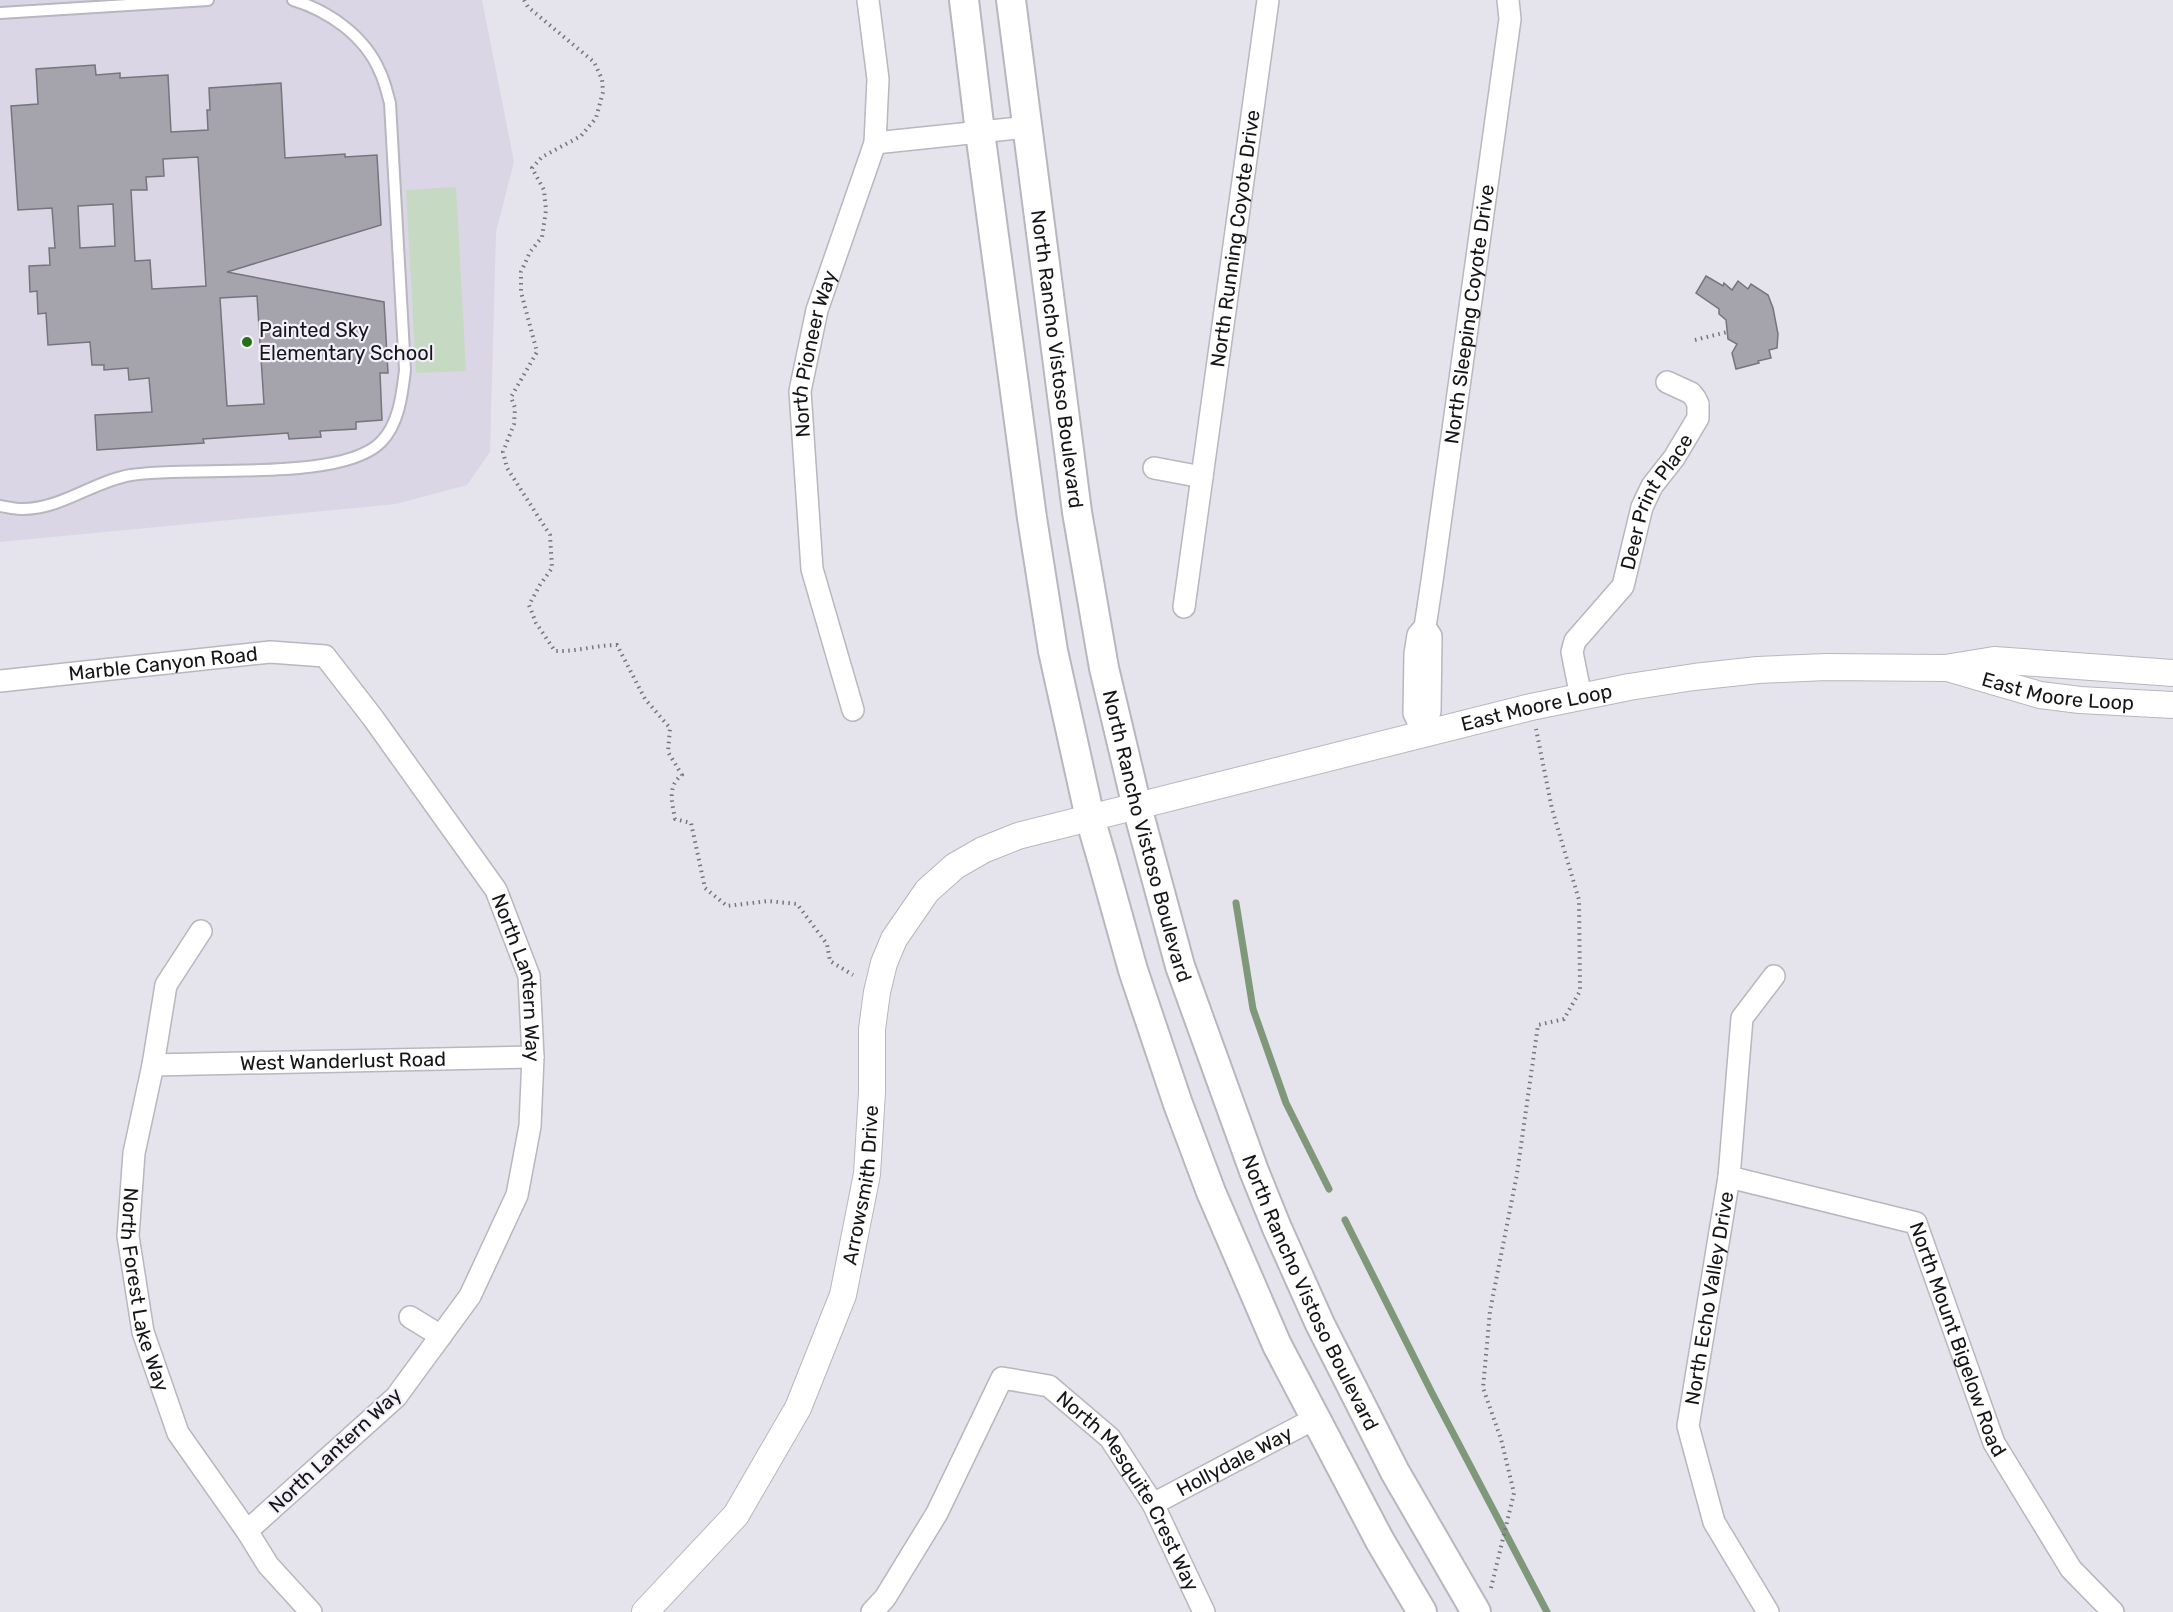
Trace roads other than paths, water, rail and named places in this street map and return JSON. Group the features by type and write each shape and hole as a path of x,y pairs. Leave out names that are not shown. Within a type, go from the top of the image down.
{"main road":[{"path":"964,0 1042,585 1053,651 1090,818 1134,970 1178,1104 1211,1192 1277,1345 1314,1419 1380,1541 1422,1612"},
{"name":"North Rancho Vistoso Boulevard","path":"1011,0 1077,512 1104,668 1137,807 1180,966 1276,1228 1320,1324 1395,1472 1482,1602"}],"street":[{"name":"North Pioneer Way","path":"853,710 813,569 800,391 817,310 874,143 878,79 868,0"},
{"name":"North Running Coyote Drive","path":"1184,607 1268,0"},
{"name":"North Sleeping Coyote Drive","path":"1424,735 1414,713 1418,635 1425,627 1510,20 1508,0"},
{"path":"874,143 1027,127"},
{"name":"Deer Print Place","path":"1581,697 1572,652 1575,641 1623,586 1642,507 1652,486 1687,439 1698,418 1698,404 1691,393 1667,382"},
{"path":"1154,468 1202,477"},
{"name":"Marble Canyon Road","path":"0,681 270,652 325,656"},
{"name":"North Lantern Way","path":"247,1531 396,1397 470,1296 517,1195 530,1126 533,1057 529,976 496,891 373,718 325,656"},
{"name":"East Moore Loop","path":"1137,807 1531,707 1694,677 1758,670 1826,667 1945,668 1994,660 2173,673"},
{"name":"East Moore Loop","path":"1945,668 2040,695 2080,700 2173,705"},
{"name":"Arrowsmith Drive","path":"645,1612 736,1515 798,1408 843,1295 867,1174 872,1092 872,1029 877,992 884,963 894,939 927,891 955,866 983,850 1018,836 1137,807"},
{"name":"North Forest Lake Way","path":"201,931 166,985 153,1065 134,1152 128,1236 143,1332 178,1433 247,1531 268,1565 310,1612"},
{"name":"North Echo Valley Drive","path":"1768,1612 1714,1522 1688,1426 1729,1177 1742,1018 1774,976"},
{"name":"West Wanderlust Road","path":"153,1065 533,1057"},
{"name":"North Mount Bigelow Road","path":"1729,1177 1916,1223 1994,1443 2071,1569 2113,1612"},
{"path":"410,1317 441,1336"},
{"name":"North Mesquite Crest Way","path":"872,1612 885,1598 937,1513 1002,1378 1049,1386 1110,1438 1153,1504 1204,1612"},
{"name":"Hollydale Way","path":"1153,1504 1314,1419"}],"lane":[{"path":"0,13 208,0"},
{"path":"0,506 22,509 42,507 130,475 322,466 359,458 381,443 394,422 403,393 405,370 390,103 380,71 362,43 340,23 312,6 293,0"}],"waterway":[{"path":"1236,903 1253,1009 1286,1103 1329,1189"},
{"path":"1345,1220 1432,1393 1547,1612"}],"place":[{"name":"Painted Sky Elementary School","path":"247,342"}]}
